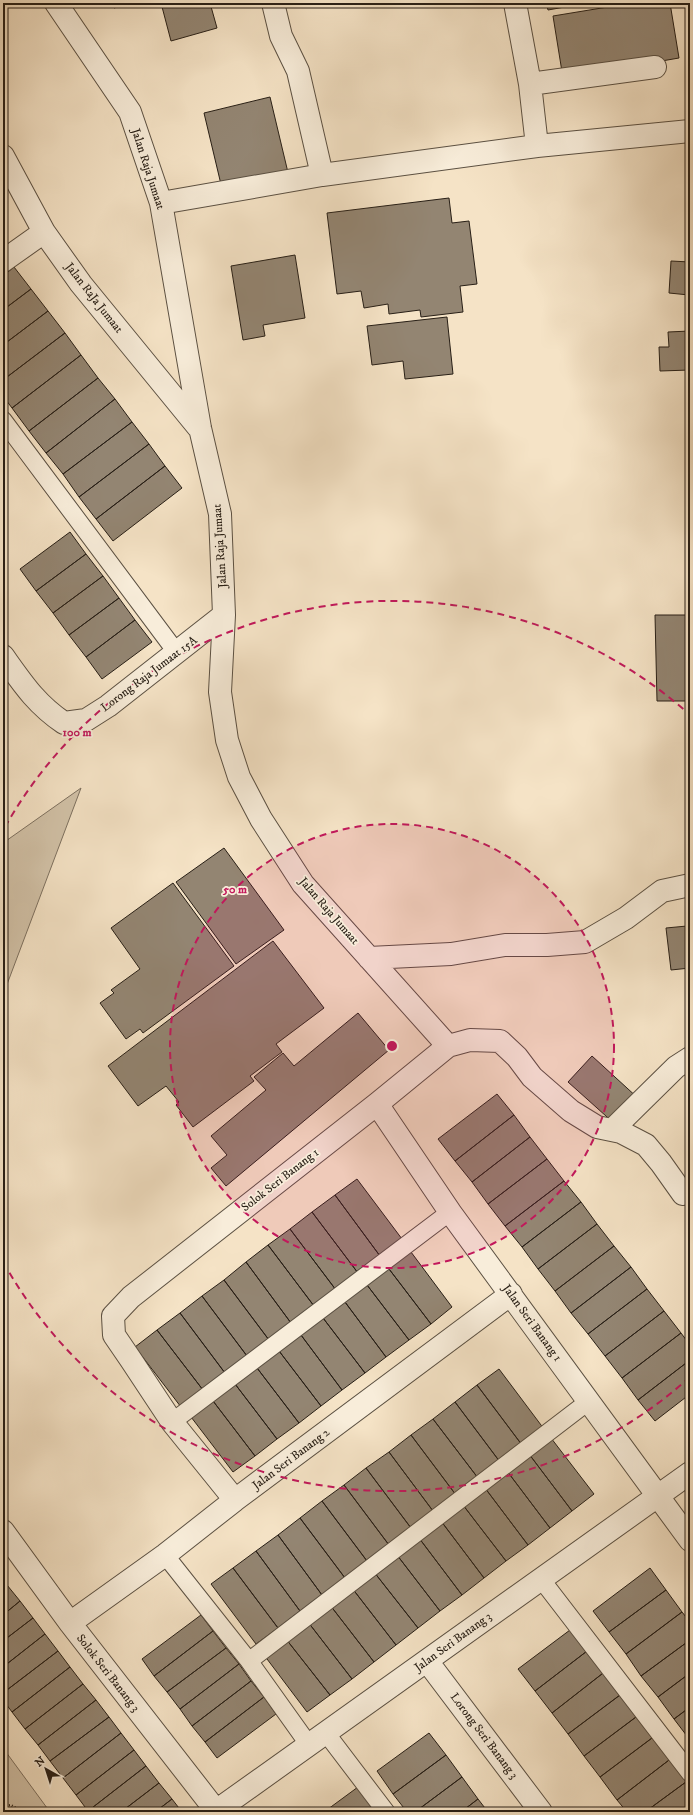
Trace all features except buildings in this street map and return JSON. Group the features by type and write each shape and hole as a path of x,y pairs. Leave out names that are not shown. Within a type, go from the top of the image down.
{"street":[{"name":"Jalan Raja Jumaat","path":"56,3 130,112 160,203 200,428 220,514 224,615 220,692 227,740 239,777 261,819 303,884 448,1046"},
{"path":"273,3 281,36 298,71 312,132 317,172"},
{"path":"515,3 530,84 534,126"},
{"path":"530,84 655,67"},
{"path":"160,203 275,185 317,172 534,126 690,131"},
{"name":"Jalan RaJa Jumaat","path":"3,156 44,232 81,284 200,428"},
{"path":"3,261 44,232"},
{"name":"Lorong Raja Jumaat 15A","path":"3,656 37,702 49,714 64,724 86,720 108,706 224,615"},
{"path":"369,958 451,954 505,945 546,945 585,942 626,918 662,891 690,885"},
{"path":"448,1046 470,1040 500,1041 517,1057 532,1077 571,1111 597,1127 621,1132 646,1145 683,1194"},
{"name":"Solok Seri Banang 1","path":"172,1422 114,1335 113,1316 131,1297 377,1104 448,1046"},
{"path":"612,1130 676,1067 690,1058"},
{"name":"Jalan Seri Banang 1","path":"377,1104 450,1212 690,1540"},
{"name":"Jalan Seri Banang 2","path":"70,1623 165,1555 235,1500 511,1294"},
{"path":"172,1422 235,1500"},
{"name":"Jalan Seri Banang 3","path":"217,1812 690,1473"},
{"name":"Solok Seri Banang 3","path":"3,1531 70,1623 217,1812"},
{"name":"Lorong Seri Banang 3","path":"427,1661 541,1812"}],"lane":[{"path":"3,420 177,653"},
{"path":"172,1422 450,1212"},
{"path":"249,1661 589,1402"},
{"path":"165,1555 249,1661 318,1739 386,1812"},
{"path":"541,1579 690,1773"}],"path":[{"path":"3,1806 11,1805 22,1812"}],"shaded area":[{"path":"81,788 3,995 3,843"},
{"path":"3,1748 50,1812 3,1812"}]}
